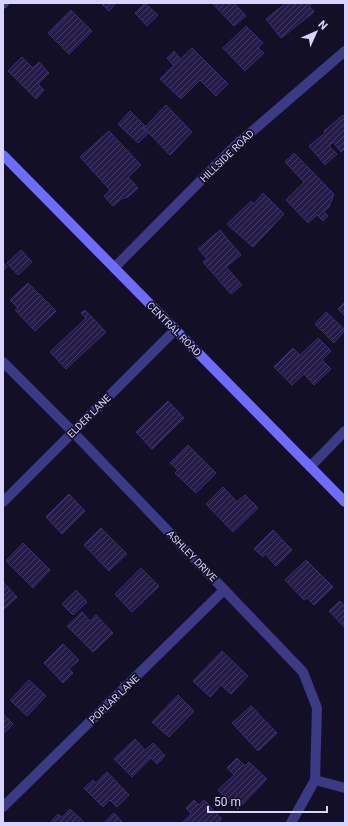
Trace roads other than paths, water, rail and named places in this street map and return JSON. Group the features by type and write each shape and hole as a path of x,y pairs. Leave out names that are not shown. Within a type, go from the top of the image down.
{"main road":[{"name":"CENTRAL ROAD","path":"3,155 345,502"}],"street":[{"name":"HILLSIDE ROAD","path":"114,268 235,146 345,51"},
{"name":"ELDER LANE","path":"3,502 175,330"},
{"name":"ASHLEY DRIVE","path":"3,362 73,432 303,672 318,708 315,780"},
{"path":"310,467 345,431"},
{"name":"POPLAR LANE","path":"3,807 224,590"},
{"path":"291,823 315,780 345,788"}]}
